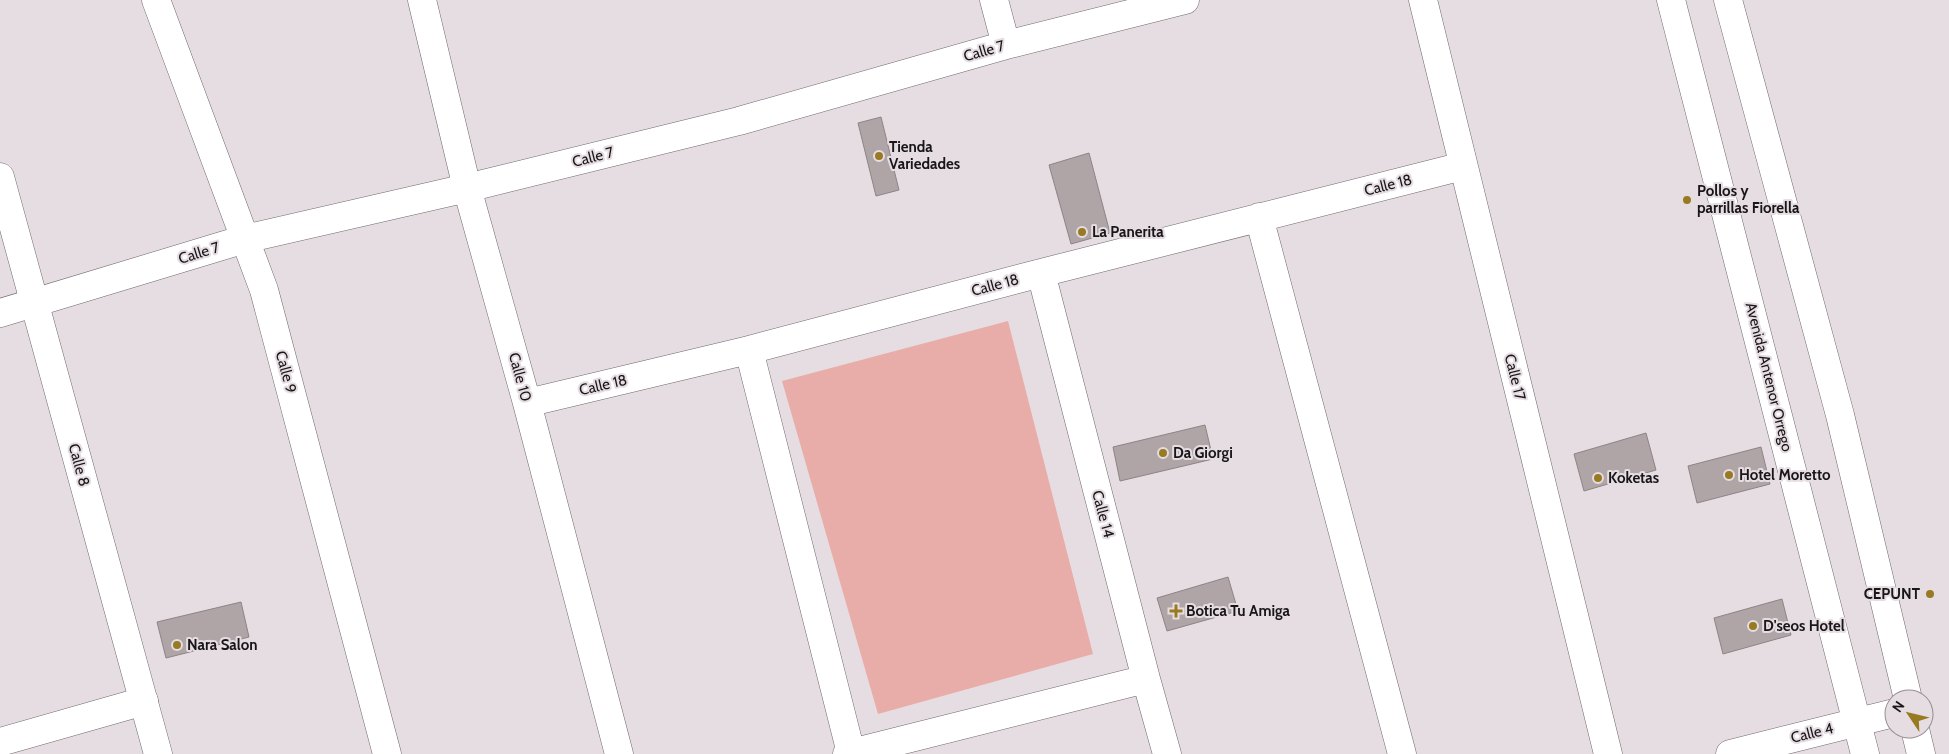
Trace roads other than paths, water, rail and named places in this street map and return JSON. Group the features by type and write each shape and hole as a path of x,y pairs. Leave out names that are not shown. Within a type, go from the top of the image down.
{"street":[{"name":"Calle 9","path":"156,0 264,290 387,754"},
{"name":"Calle 10","path":"422,0 467,188 527,403 619,754"},
{"path":"994,0 1006,45"},
{"name":"Calle 7","path":"0,313 35,304 245,239 467,188 739,121 1006,45 1185,0"},
{"name":"Calle 17","path":"1423,0 1608,754"},
{"name":"Avenida Antenor Orrego","path":"1671,0 1865,754"},
{"path":"1728,0 1840,414 1906,689"},
{"name":"Calle 18","path":"527,403 749,350 1041,273 1463,166"},
{"name":"Calle 8","path":"0,177 158,754"},
{"path":"1259,217 1402,754"},
{"name":"Calle 14","path":"1041,273 1167,754"},
{"path":"749,350 849,754 1146,679"},
{"path":"0,742 144,701"},
{"name":"Calle 4","path":"1730,754 1884,715"},
{"path":"1917,739 1921,754"}],"place":[{"name":"Tienda Variedades","path":"879,156"},
{"name":"Pollos y parrillas Fiorella","path":"1687,200"},
{"name":"La Panerita","path":"1082,232"},
{"name":"Da Giorgi","path":"1163,453"},
{"name":"Hotel Moretto","path":"1729,475"},
{"name":"Koketas","path":"1598,478"},
{"name":"CEPUNT","path":"1930,594"},
{"name":"Botica Tu Amiga","path":"1176,611"},
{"name":"D'seos Hotel","path":"1753,626"},
{"name":"Nara Salon","path":"177,645"}]}
